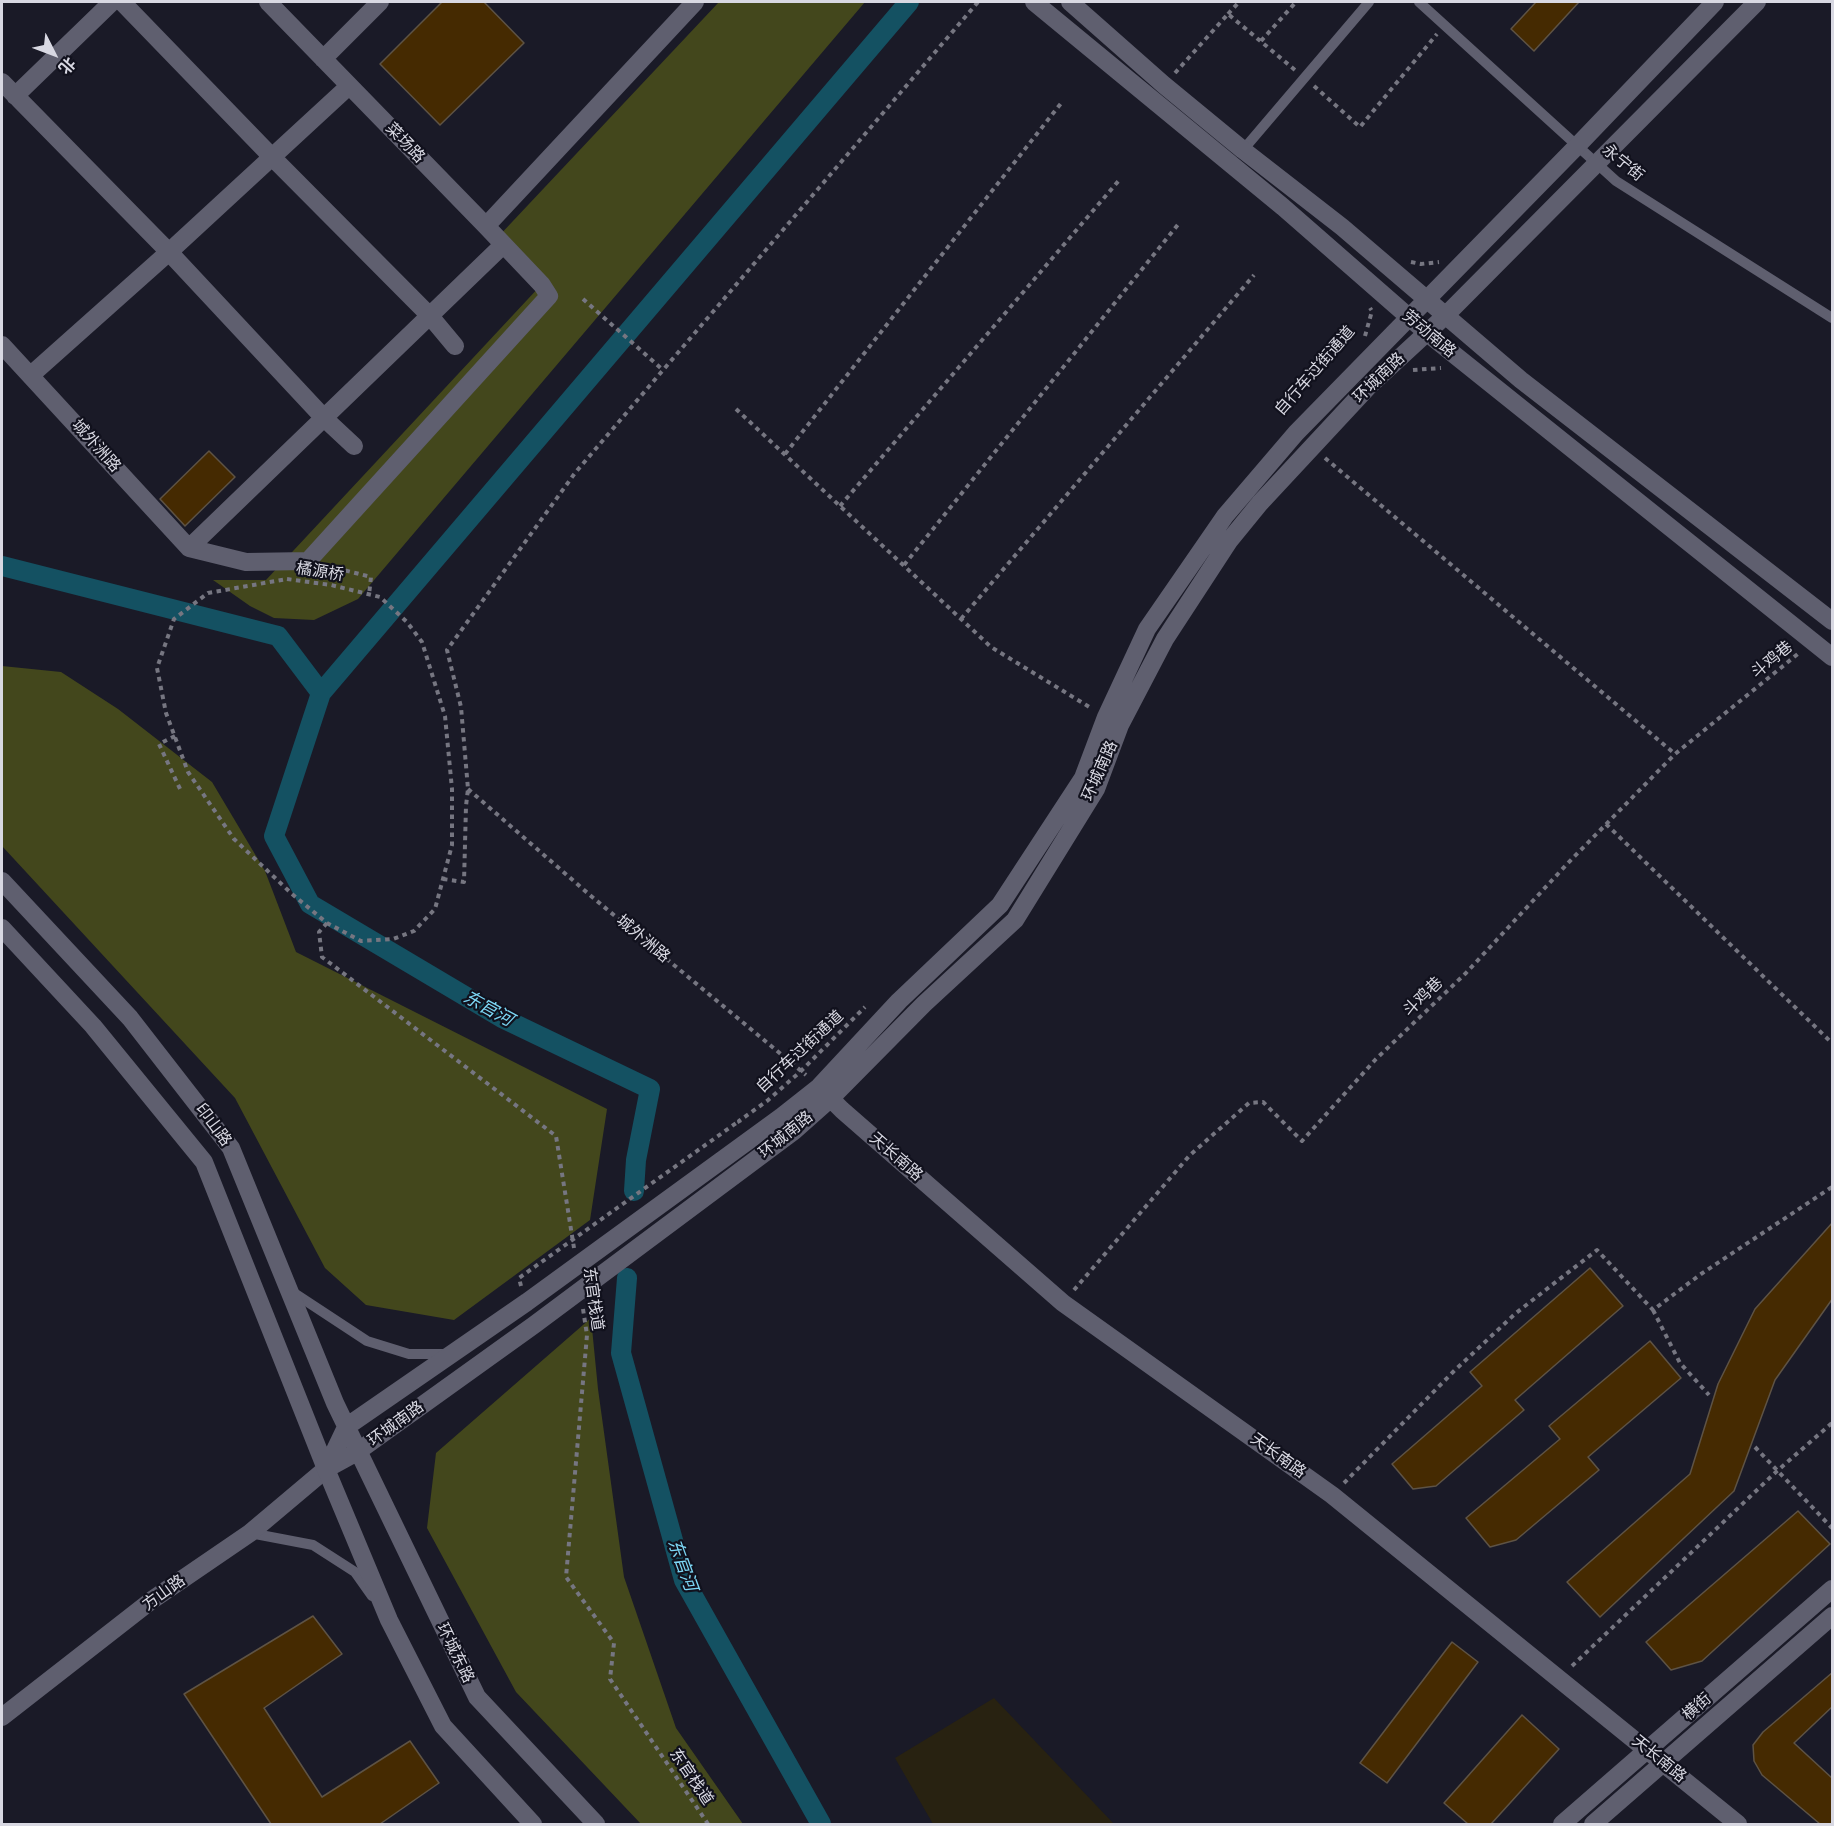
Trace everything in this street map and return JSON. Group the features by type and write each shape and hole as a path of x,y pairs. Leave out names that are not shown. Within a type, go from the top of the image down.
{"main road":[{"path":"15,96 112,2"},
{"path":"122,2 430,316 455,346"},
{"name":"菜场路","path":"268,2 486,226 542,285 549,296 308,561"},
{"path":"323,59 380,2"},
{"path":"486,226 695,2"},
{"name":"劳动南路","path":"1034,2 1283,207 1426,332 1833,657"},
{"name":"劳动南路","path":"1070,2 1164,85 1342,227 1521,380 1833,621"},
{"path":"533,1824 443,1726 389,1620 326,1469 346,1427 454,1354 747,1142 825,1093 898,1001 1000,905 1083,778 1106,717 1147,629 1225,516 1296,432 1715,2"},
{"name":"环城南路","path":"326,1469 357,1452 534,1325 794,1131 825,1093 1015,920 1096,789 1120,725 1165,639 1229,541 1260,503 1367,388 1446,315 1757,2"},
{"path":"2,82 169,252 324,418 354,446"},
{"path":"31,375 349,86"},
{"path":"189,548 503,245"},
{"name":"城外洲路","path":"2,345 189,548"},
{"path":"189,548 246,562 308,561"},
{"name":"印山路","path":"2,881 130,1018 231,1148 357,1452"},
{"name":"印山路","path":"2,928 93,1026 204,1162 326,1469"},
{"name":"天长南路","path":"825,1093 1063,1303 1332,1495 1738,1824"},
{"name":"环城东路","path":"357,1452 477,1697 596,1824"},
{"name":"方山路","path":"2,1717 152,1600 250,1533 326,1469"},
{"name":"横街","path":"1562,1824 1833,1589"},
{"name":"横街","path":"1593,1824 1665,1764 1833,1616"}],"lane":[{"path":"1243,150 1369,2"},
{"name":"永宁街","path":"1419,2 1616,181 1833,318"},
{"path":"289,1290 368,1341 409,1354 454,1354"},
{"path":"250,1533 312,1545 355,1572 389,1620"}],"path":[{"path":"443,879 464,882 468,789 460,707 447,650 575,473 978,2"},
{"path":"1164,85 1239,2"},
{"path":"1261,41 1296,2"},
{"path":"1228,14 1360,127 1445,25"},
{"path":"785,454 1062,102"},
{"path":"840,506 1121,178"},
{"path":"904,565 1180,222"},
{"path":"1410,262 1421,264 1444,261"},
{"path":"961,619 1254,275"},
{"path":"583,299 663,370"},
{"name":"自行车过街通道","path":"1364,337 1372,311 1366,301"},
{"path":"1410,370 1441,368 1450,373"},
{"path":"736,410 991,647 1106,717"},
{"path":"1312,447 1675,754"},
{"path":"308,561 371,577 369,595"},
{"name":"橘源桥","path":"286,579 331,585 369,595 380,597 408,622 422,642 445,716 452,789 452,846 435,909 414,931 393,939 361,941 327,923 292,894 234,839 188,772 166,713 157,668 174,619 208,593 286,579"},
{"name":"斗鸡巷","path":"1063,1303 1190,1155 1249,1103 1263,1102 1302,1141 1376,1059 1466,973 1675,754 1814,641"},
{"path":"175,736 159,744 181,792"},
{"name":"城外洲路","path":"468,789 825,1093"},
{"path":"1606,824 1833,1043"},
{"name":"东官栈道","path":"327,923 320,932 322,957 556,1136 574,1253"},
{"name":"自行车过街通道","path":"527,1302 519,1278 767,1101 801,1071 873,999 898,1001"},
{"path":"739,1121 747,1142"},
{"path":"1653,1310 1701,1274 1833,1187"},
{"path":"1332,1495 1454,1371 1516,1313 1597,1250 1653,1310 1680,1363 1709,1395"},
{"name":"东官栈道","path":"582,1300 587,1335 566,1577 615,1642 610,1679 708,1824"},
{"path":"1559,1678 1777,1471 1833,1423"},
{"path":"1755,1447 1833,1528"}],"shaded area":[{"path":"994,1698 1114,1824 933,1824 895,1758"}],"green space":[{"path":"719,2 865,2 358,599 314,620 274,618 250,606 213,580 266,580 541,285 497,238"},
{"path":"2,666 61,672 118,709 212,782 265,871 296,952 607,1109 590,1220 454,1320 366,1305 325,1268 235,1098 2,846"},
{"path":"591,1318 598,1389 624,1577 676,1728 743,1824 641,1824 516,1692 427,1528 436,1453"}],"building":[{"path":"442,2 484,2 524,43 440,125 380,64"},
{"path":"1536,2 1579,2 1534,51 1511,29"},
{"path":"209,451 235,477 185,526 160,499"},
{"path":"1833,1222 1833,1298 1775,1380 1734,1491 1600,1617 1567,1582 1690,1474 1718,1384 1755,1309"},
{"path":"1590,1268 1623,1306 1515,1400 1524,1410 1436,1486 1413,1489 1392,1464 1482,1386 1470,1372"},
{"path":"1650,1341 1681,1378 1588,1457 1599,1470 1516,1540 1490,1547 1466,1518 1560,1439 1549,1426"},
{"path":"1798,1511 1830,1544 1702,1661 1671,1670 1646,1642"},
{"path":"313,1616 342,1654 264,1708 322,1797 410,1741 439,1783 380,1824 271,1824 184,1694"},
{"path":"1452,1642 1478,1662 1387,1783 1360,1763"},
{"path":"1833,1672 1833,1706 1794,1743 1833,1779 1833,1824 1820,1824 1762,1775 1754,1761 1753,1745 1763,1732"},
{"path":"1522,1715 1559,1749 1491,1824 1468,1824 1444,1803"}],"waterway":[{"path":"634,1191 636,1160 650,1089 502,1018 310,904 274,836 321,693 909,2"},
{"path":"2,566 278,636 321,693"},
{"name":"东官河","path":"627,1278 621,1353 684,1580 821,1824"}]}
